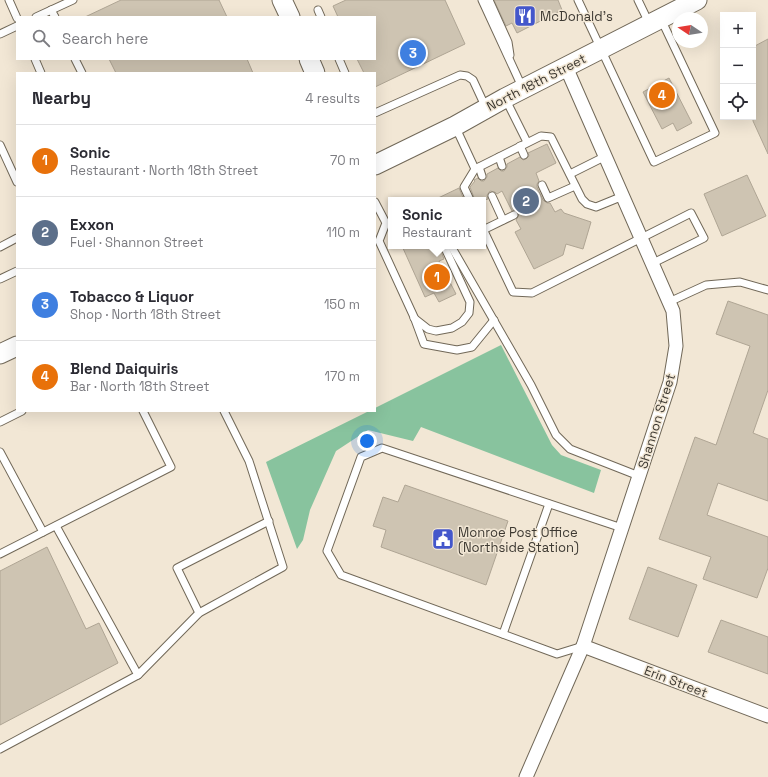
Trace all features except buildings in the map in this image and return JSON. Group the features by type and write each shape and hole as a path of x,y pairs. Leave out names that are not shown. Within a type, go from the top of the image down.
{"main road":[{"path":"282,0 290,16"},
{"name":"North 18th Street","path":"376,165 455,126 505,98 697,0"},
{"path":"309,60 315,72"},
{"path":"0,354 16,346"}],"street":[{"name":"Shannon Street","path":"526,777 583,646 670,382 676,346 673,311 566,67"},
{"name":"Erin Street","path":"583,646 768,716"}],"lane":[{"path":"9,0 16,16"},
{"path":"38,16 73,0"},
{"path":"482,0 523,89"},
{"path":"489,0 508,42 511,63"},
{"path":"578,0 654,162 715,133 665,15 638,0"},
{"path":"51,10 54,16"},
{"path":"0,34 16,26"},
{"path":"35,60 41,72"},
{"path":"76,60 82,72"},
{"path":"339,60 345,72"},
{"path":"376,113 460,75 467,76 473,80 486,108"},
{"path":"505,98 527,142"},
{"path":"455,126 482,176"},
{"path":"469,197 464,187 477,168 541,136 552,137 575,186 582,199 587,204 596,207 623,196"},
{"path":"0,145 16,180"},
{"path":"520,146 524,155"},
{"path":"570,174 606,156"},
{"path":"499,157 502,166"},
{"path":"542,185 548,198 575,186"},
{"path":"492,196 504,220"},
{"path":"376,204 388,222 379,241 414,317 424,344 457,350 472,347 494,320"},
{"path":"486,235 513,292 532,293 691,213 704,238 653,263"},
{"path":"486,228 514,215"},
{"path":"0,247 16,239"},
{"path":"414,317 428,329 436,331 452,328 462,322 468,313 470,302 445,249"},
{"path":"453,249 531,385 556,435 570,449 639,476"},
{"path":"0,279 16,271"},
{"path":"669,302 706,285 740,282 768,290"},
{"path":"0,422 20,412"},
{"path":"0,554 171,467 144,412"},
{"path":"0,749 138,675 199,613 284,567 249,461 224,412"},
{"path":"583,646 557,654 340,575 327,551 361,457 382,448 622,528"},
{"path":"0,452 43,532"},
{"path":"503,634 549,504"},
{"path":"199,613 177,568 268,521"},
{"path":"56,526 138,675"}],"green space":[{"path":"501,345 552,445 561,455 601,470 594,493 421,427 413,441 368,430 336,451 310,510 303,540 297,549 266,462 367,412 376,412 376,408"}],"place":[{"name":"McDonald's","path":"525,16"},
{"name":"Tobacco & Liquor","path":"413,53"},
{"name":"Blend Daiquiris","path":"662,95"},
{"name":"Exxon","path":"526,201"},
{"name":"Sonic","path":"437,277"},
{"name":"Monroe Post Office (Northside Station)","path":"443,539"}]}
